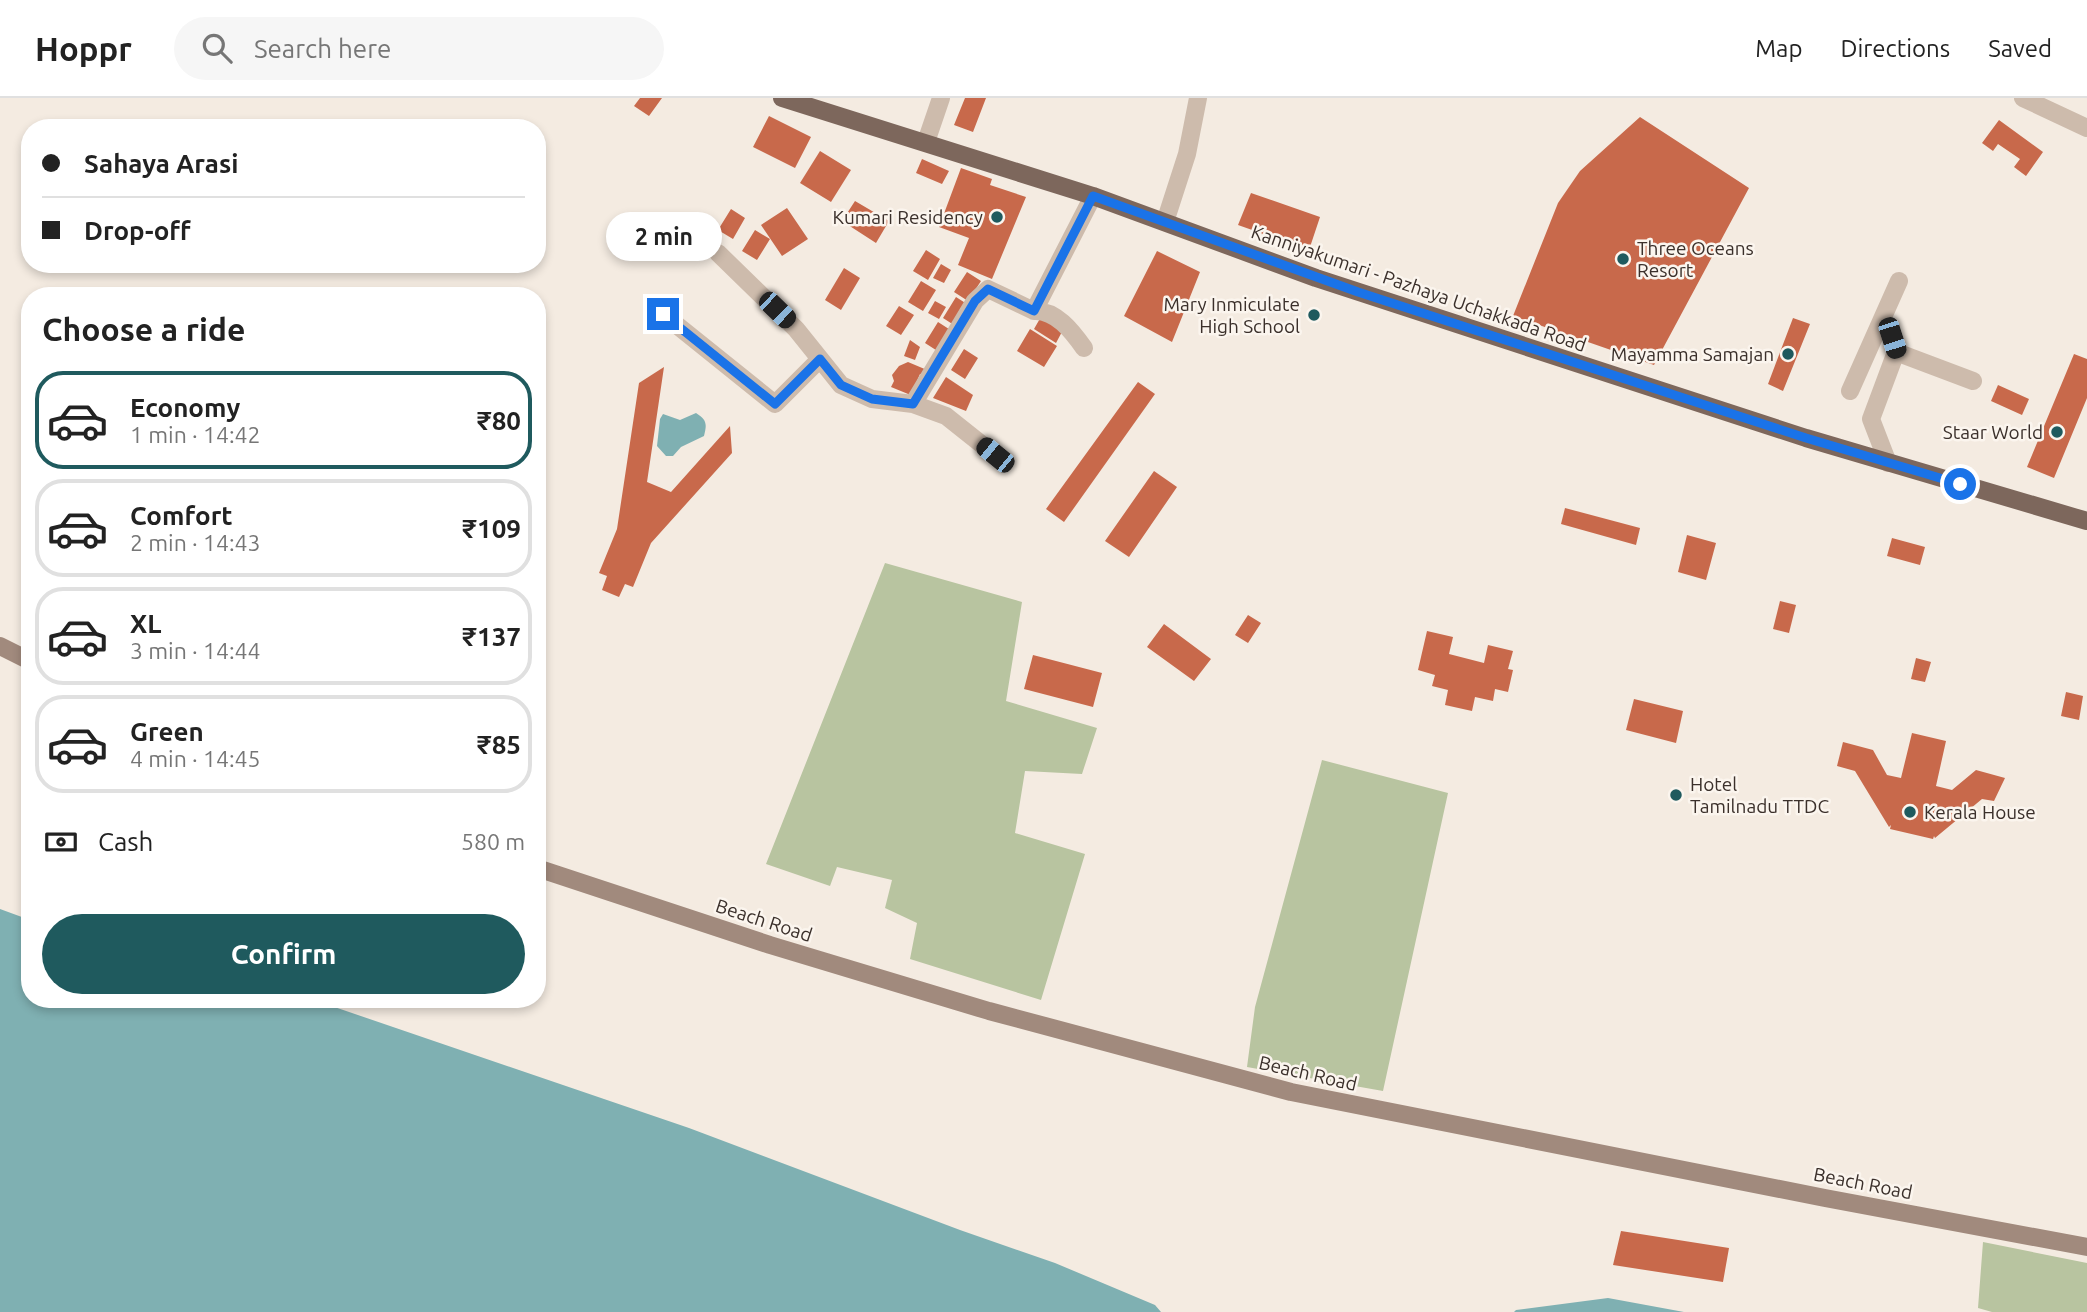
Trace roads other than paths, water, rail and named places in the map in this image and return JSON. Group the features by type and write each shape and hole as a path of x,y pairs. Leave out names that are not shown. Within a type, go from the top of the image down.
{"main road":[{"name":"Kanniyakumari - Pazhaya Uchakkada Road","path":"782,98 1093,196 1316,278 1888,463 2087,521"}],"street":[{"path":"926,142 940,98"},
{"path":"1165,222 1187,154 1198,98"},
{"path":"2023,98 2087,128"},
{"path":"1034,311 1093,196"},
{"path":"718,253 796,329 841,385 872,399 913,404 946,416 995,455"},
{"path":"1850,391 1899,281"},
{"path":"913,404 975,301 988,289 1034,311 1042,311 1067,326 1084,348"},
{"path":"663,314 775,404 820,359"},
{"path":"1878,331 1892,338 1896,352 1871,419 1888,463"},
{"path":"1896,352 1973,381"},
{"path":"0,646 21,656"},
{"name":"Beach Road","path":"546,871 770,945 989,1011 1291,1092 2087,1247"}],"water":[{"path":"696,413 705,423 704,436 681,447 673,456 666,456 657,446 663,414 680,420"},
{"path":"0,909 21,917 21,1008 337,1008 689,1128 1055,1263 1155,1305 1161,1312 0,1312"},
{"path":"1608,1298 1684,1312 1514,1312 1516,1310"}],"place":[{"name":"Kumari Residency","path":"997,217"},
{"name":"Three Oceans Resort","path":"1623,259"},
{"name":"Mary Inmiculate High School","path":"1314,315"},
{"name":"Mayamma Samajan","path":"1788,354"},
{"name":"Staar World","path":"2057,432"},
{"name":"Hotel Tamilnadu TTDC","path":"1676,795"},
{"name":"Kerala House","path":"1910,812"}]}
